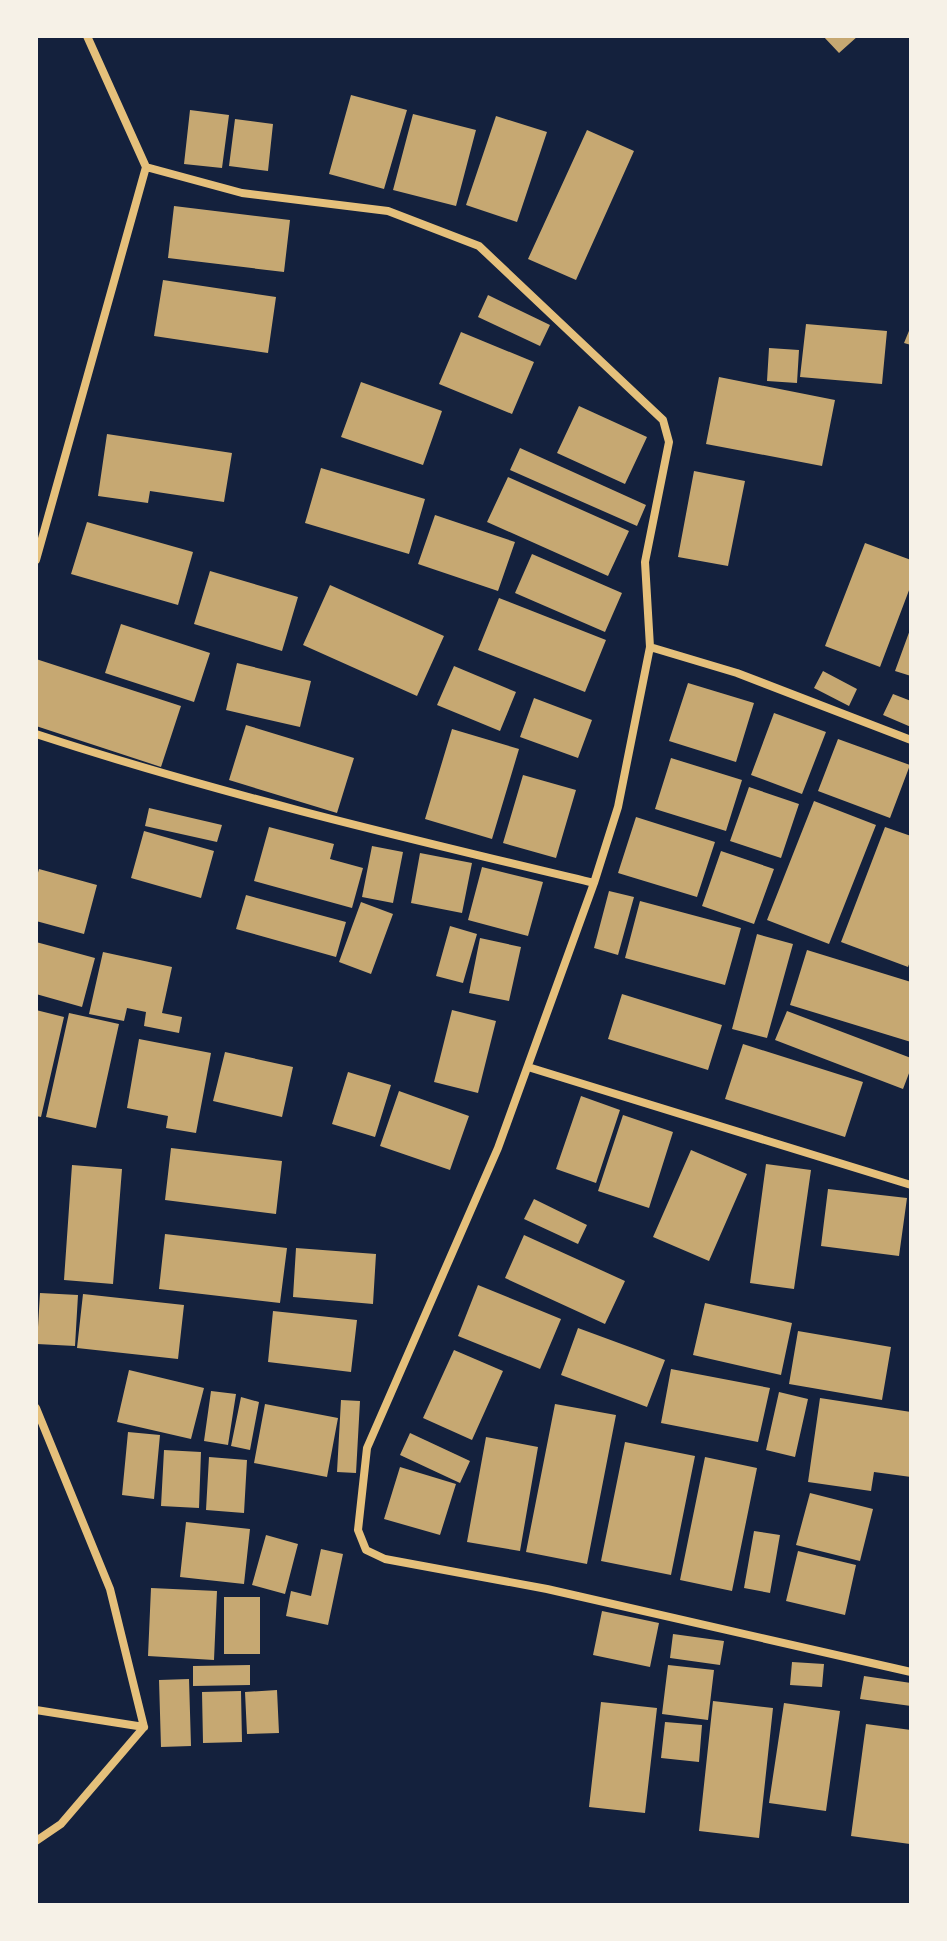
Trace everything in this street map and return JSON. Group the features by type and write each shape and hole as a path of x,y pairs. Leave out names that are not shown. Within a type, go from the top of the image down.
{"street":[{"path":"36,560 146,167 87,36"},
{"path":"146,167 242,193 388,211 479,246 663,420 669,442 645,562 650,647 618,807 594,883 498,1148 367,1448 358,1530 366,1550 385,1559 547,1589 911,1672"},
{"path":"650,647 737,673 911,740"},
{"path":"36,734 149,771 345,823 594,883"},
{"path":"528,1067 911,1185"},
{"path":"36,1408 110,1589 144,1727"},
{"path":"36,1710 144,1727"},
{"path":"36,1841 61,1824 144,1727"}],"building":[{"path":"823,36 858,36 839,53"},
{"path":"351,95 407,110 384,189 329,174"},
{"path":"190,110 229,115 222,168 184,164"},
{"path":"413,114 476,130 456,206 393,190"},
{"path":"496,116 547,132 517,222 466,205"},
{"path":"235,119 273,124 268,171 229,166"},
{"path":"587,130 634,151 576,280 528,259"},
{"path":"174,206 290,220 284,272 168,258"},
{"path":"163,280 276,297 268,353 154,336"},
{"path":"488,295 550,325 540,346 478,317"},
{"path":"806,324 887,331 882,384 800,377"},
{"path":"911,326 911,345 904,343"},
{"path":"461,332 534,362 512,414 439,384"},
{"path":"769,348 799,350 797,383 767,381"},
{"path":"719,377 835,400 822,466 706,444"},
{"path":"361,382 442,411 423,465 341,437"},
{"path":"579,406 647,437 625,484 557,453"},
{"path":"107,434 232,453 224,502 150,491 148,503 98,496"},
{"path":"520,448 646,505 637,526 510,470"},
{"path":"321,468 425,499 409,554 305,523"},
{"path":"694,471 745,481 728,566 678,557"},
{"path":"508,477 629,531 608,576 487,522"},
{"path":"435,515 515,542 498,591 418,564"},
{"path":"87,522 193,552 178,605 71,574"},
{"path":"865,543 911,560 911,585 880,667 825,646"},
{"path":"532,554 622,593 605,632 515,593"},
{"path":"210,571 298,597 282,651 194,624"},
{"path":"330,585 444,636 417,696 303,645"},
{"path":"499,598 606,640 585,692 478,650"},
{"path":"121,624 210,653 194,702 105,673"},
{"path":"911,627 911,676 895,671"},
{"path":"36,659 181,706 161,767 36,726"},
{"path":"237,663 311,681 300,727 226,710"},
{"path":"454,666 516,692 500,731 437,705"},
{"path":"823,671 857,689 849,706 814,688"},
{"path":"688,683 754,703 736,762 669,741"},
{"path":"893,694 911,701 911,727 883,715"},
{"path":"534,698 592,720 578,758 520,737"},
{"path":"774,713 826,732 802,794 751,775"},
{"path":"246,725 354,758 337,813 229,780"},
{"path":"452,729 519,749 492,839 425,819"},
{"path":"838,739 910,765 890,818 818,791"},
{"path":"671,758 742,780 726,831 655,809"},
{"path":"523,775 576,790 556,858 503,843"},
{"path":"749,787 799,804 781,858 730,841"},
{"path":"814,801 876,825 829,944 767,920"},
{"path":"149,808 222,825 217,842 145,826"},
{"path":"636,817 715,842 697,897 618,873"},
{"path":"269,827 334,844 330,859 363,868 352,908 254,881"},
{"path":"885,827 911,836 911,959 908,967 841,942"},
{"path":"144,831 214,851 201,898 131,878"},
{"path":"372,846 403,852 393,903 362,897"},
{"path":"721,851 774,869 754,924 702,906"},
{"path":"420,853 472,863 462,913 411,903"},
{"path":"482,867 543,882 528,936 468,920"},
{"path":"39,869 97,885 84,934 36,921"},
{"path":"609,891 634,897 618,955 594,948"},
{"path":"246,895 346,922 336,957 236,929"},
{"path":"640,901 741,928 725,985 625,958"},
{"path":"361,902 393,914 371,974 339,962"},
{"path":"450,926 477,934 463,983 436,976"},
{"path":"757,934 793,944 767,1038 732,1029"},
{"path":"480,938 521,947 509,1001 469,993"},
{"path":"36,942 95,958 82,1007 36,994"},
{"path":"807,950 911,982 911,1042 790,1005"},
{"path":"103,952 172,967 162,1013 182,1017 179,1033 144,1026 146,1012 127,1008 124,1021 89,1014"},
{"path":"622,994 722,1025 708,1070 608,1039"},
{"path":"36,1010 64,1017 41,1117 36,1116"},
{"path":"452,1010 496,1021 478,1093 434,1082"},
{"path":"787,1011 911,1058 911,1068 903,1089 775,1040"},
{"path":"69,1013 119,1024 96,1128 46,1117"},
{"path":"139,1039 211,1053 196,1133 166,1128 168,1116 127,1108"},
{"path":"743,1044 863,1082 845,1137 725,1099"},
{"path":"225,1052 293,1067 282,1117 213,1101"},
{"path":"348,1072 391,1085 375,1137 332,1124"},
{"path":"399,1091 469,1116 450,1170 380,1146"},
{"path":"581,1096 620,1110 596,1183 556,1169"},
{"path":"623,1115 673,1132 649,1208 598,1191"},
{"path":"171,1148 282,1161 276,1214 165,1200"},
{"path":"691,1150 747,1174 709,1261 653,1237"},
{"path":"766,1164 811,1170 794,1289 750,1283"},
{"path":"72,1165 122,1169 113,1284 64,1280"},
{"path":"828,1189 907,1198 899,1256 821,1246"},
{"path":"534,1199 587,1225 578,1244 524,1219"},
{"path":"165,1234 287,1248 280,1303 159,1289"},
{"path":"524,1235 625,1281 605,1324 505,1278"},
{"path":"296,1248 376,1254 373,1304 293,1297"},
{"path":"478,1285 561,1319 540,1369 458,1336"},
{"path":"40,1293 78,1295 75,1346 37,1344"},
{"path":"83,1294 184,1305 178,1359 77,1348"},
{"path":"705,1303 792,1323 781,1375 693,1355"},
{"path":"273,1311 357,1320 351,1372 268,1362"},
{"path":"578,1328 665,1360 647,1407 561,1375"},
{"path":"798,1331 891,1347 882,1400 789,1384"},
{"path":"454,1350 503,1371 472,1440 423,1418"},
{"path":"671,1369 770,1388 758,1442 661,1423"},
{"path":"129,1370 204,1388 191,1439 117,1422"},
{"path":"211,1391 236,1394 228,1445 204,1441"},
{"path":"779,1392 808,1399 795,1457 766,1450"},
{"path":"241,1397 259,1402 250,1450 231,1446"},
{"path":"820,1398 911,1412 911,1477 874,1472 871,1491 808,1482"},
{"path":"341,1400 360,1401 356,1473 337,1472"},
{"path":"265,1404 338,1418 327,1477 254,1463"},
{"path":"555,1404 616,1415 587,1564 526,1552"},
{"path":"128,1432 160,1435 154,1499 122,1495"},
{"path":"410,1433 470,1461 460,1483 400,1455"},
{"path":"486,1437 538,1447 520,1551 467,1542"},
{"path":"625,1442 695,1456 671,1575 601,1561"},
{"path":"164,1450 201,1452 199,1508 161,1506"},
{"path":"209,1457 247,1460 244,1513 206,1510"},
{"path":"705,1457 757,1468 732,1591 680,1580"},
{"path":"400,1467 456,1484 440,1535 384,1519"},
{"path":"810,1493 873,1509 860,1561 796,1545"},
{"path":"186,1522 250,1529 244,1584 180,1577"},
{"path":"754,1531 780,1535 770,1593 744,1588"},
{"path":"266,1535 298,1544 285,1594 252,1585"},
{"path":"321,1549 343,1554 328,1625 286,1616 291,1591 311,1596"},
{"path":"798,1551 856,1565 845,1615 786,1601"},
{"path":"151,1588 217,1591 214,1660 148,1656"},
{"path":"224,1597 260,1597 260,1654 224,1654"},
{"path":"602,1611 659,1623 650,1667 593,1655"},
{"path":"673,1634 724,1641 720,1665 670,1658"},
{"path":"792,1662 824,1664 822,1687 790,1685"},
{"path":"250,1665 250,1685 193,1686 193,1666"},
{"path":"668,1665 714,1670 708,1720 662,1714"},
{"path":"864,1676 911,1683 911,1706 860,1699"},
{"path":"189,1679 191,1746 161,1747 159,1680"},
{"path":"277,1690 279,1733 247,1734 245,1692"},
{"path":"241,1691 242,1742 203,1743 202,1692"},
{"path":"713,1701 773,1708 759,1838 699,1831"},
{"path":"601,1702 657,1708 645,1813 589,1807"},
{"path":"784,1703 840,1711 826,1811 769,1803"},
{"path":"665,1722 702,1725 699,1762 661,1758"},
{"path":"866,1724 911,1730 910,1844 851,1836"}]}
